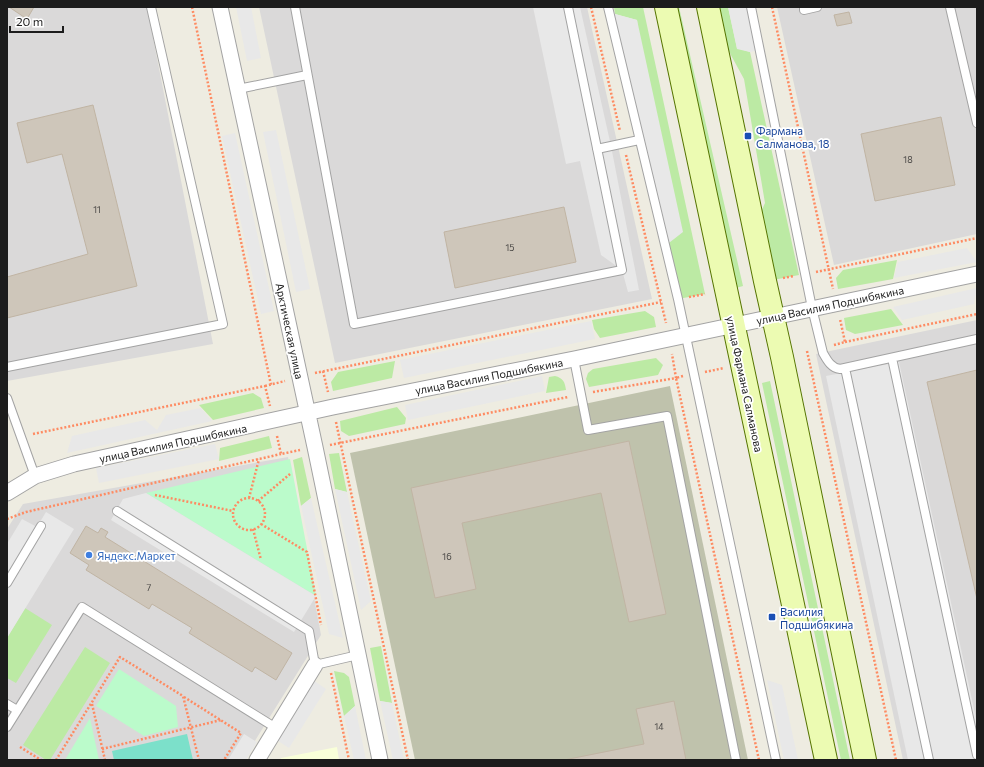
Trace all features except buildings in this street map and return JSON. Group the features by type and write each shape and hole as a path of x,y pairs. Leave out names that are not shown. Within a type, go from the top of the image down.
{"street":[{"name":"Арктическая улица","path":"220,7 308,412 380,760"},
{"name":"улица Фармана Салманова","path":"666,7 826,760"},
{"path":"708,7 865,760"},
{"name":"улица Василия Подшибякина","path":"7,492 35,476 74,464 308,412 574,359 977,274"},
{"path":"256,760 315,665"}],"lane":[{"path":"7,367 223,324 151,7"},
{"path":"295,7 354,324 622,270 568,7"},
{"path":"608,7 678,299 776,760"},
{"path":"751,7 812,308 823,353 832,366 836,369 977,340"},
{"path":"804,7 804,10 817,7"},
{"path":"950,7 977,123"},
{"path":"238,89 307,75"},
{"path":"597,149 639,140"},
{"path":"892,358 977,755"},
{"path":"574,359 588,430 667,416 736,760"},
{"path":"845,368 929,760"},
{"path":"7,398 35,476"},
{"path":"117,511 309,631 315,665 358,655"},
{"path":"7,583 41,526"},
{"path":"7,727 82,607 276,728"},
{"path":"7,704 17,710"}],"path":[{"path":"192,7 271,385"},
{"path":"772,7 829,270"},
{"path":"816,272 977,238"},
{"path":"683,298 704,294"},
{"path":"265,386 323,371 661,302"},
{"path":"845,342 977,314"},
{"path":"807,351 896,760"},
{"path":"323,371 408,760"},
{"path":"676,378 759,760"},
{"path":"7,519 26,512 281,454"},
{"path":"249,498 259,459"},
{"path":"258,501 290,474"},
{"path":"155,495 233,510"},
{"path":"249,498 258,501 262,505 265,514 262,524 248,530 238,526 233,516 235,505 239,501 249,498"},
{"path":"253,529 261,560"},
{"path":"56,760 120,657 241,733 224,760"},
{"path":"183,696 200,760"},
{"path":"92,704 105,760"},
{"path":"102,748 221,720"},
{"path":"20,747 41,760"}],"shaded area":[{"path":"7,7 147,7 213,344 7,381"},
{"path":"236,7 251,7 261,58 247,61"},
{"path":"259,7 587,7 652,299 335,363"},
{"path":"533,7 580,7 611,146 639,290 628,292 622,270 601,255 580,161 566,164"},
{"path":"728,7 751,7 760,50 750,52 737,49"},
{"path":"777,7 977,7 977,234 834,265"},
{"path":"615,14 637,20 683,232 665,246 610,16"},
{"path":"276,130 310,289 296,292 263,132"},
{"path":"235,133 274,311 261,314 222,136"},
{"path":"967,248 977,262 894,278 898,262"},
{"path":"977,288 974,304 902,320 893,307"},
{"path":"977,320 977,760 903,760 816,354"},
{"path":"591,321 595,339 404,378 400,360"},
{"path":"899,362 977,723 977,760 908,760 826,376"},
{"path":"542,376 545,391 408,420 405,405"},
{"path":"670,386 748,760 415,760 350,453"},
{"path":"201,408 212,421 67,453 72,436 145,420 157,430 166,415"},
{"path":"215,444 219,459 99,483 96,468"},
{"path":"288,457 321,635 243,760 7,760 7,529 23,504"},
{"path":"335,489 347,492 371,601 361,610"},
{"path":"146,493 316,596 294,632 111,520 123,499"},
{"path":"311,498 343,638 329,634 301,506"},
{"path":"46,512 74,529 7,638 7,544 22,519 37,527"},
{"path":"313,680 326,689 289,748 275,739"},
{"path":"767,680 782,685 798,760 784,760"},
{"path":"380,701 392,703 404,760 393,760"},
{"path":"355,706 366,760 354,760 344,716"},
{"path":"187,734 193,760 114,760 112,751"},
{"path":"244,734 257,742 246,760 228,760"},
{"path":"337,747 339,760 280,760 281,758"}],"green space":[{"path":"614,7 643,7 705,294 678,299 665,246 637,20 615,14"},
{"path":"672,7 679,7 743,286 736,288"},
{"path":"717,7 728,7 737,48 750,52 799,275 773,280 760,214 765,203 744,79 726,46"},
{"path":"897,260 893,279 838,289 836,278 843,270"},
{"path":"891,309 903,325 855,334 846,330 844,318"},
{"path":"645,311 654,317 656,327 600,338 594,329 592,320"},
{"path":"656,358 663,365 658,375 589,387 586,379 588,373 593,369"},
{"path":"395,361 392,378 333,391 331,382 338,372"},
{"path":"555,376 563,381 566,390 546,393 549,377"},
{"path":"770,381 850,760 841,760 762,383"},
{"path":"253,393 261,398 264,408 213,420 199,405"},
{"path":"397,407 406,418 405,424 349,436 341,431 340,421"},
{"path":"269,436 272,448 219,461 220,448"},
{"path":"339,453 347,492 335,489 329,454"},
{"path":"302,457 311,498 301,506 293,460"},
{"path":"290,459 316,596 146,493"},
{"path":"25,608 52,625 16,683 7,678 7,638"},
{"path":"381,646 392,703 380,701 370,648"},
{"path":"85,647 110,663 50,760 46,760 23,745"},
{"path":"119,669 176,706 178,727 144,736 96,706"},
{"path":"334,671 344,673 349,677 355,706 344,716"},
{"path":"90,718 99,760 65,760"}],"place":[{"name":"Фармана Салманова, 18","path":"748,136"},
{"name":"Яндекс.Маркет","path":"89,555"},
{"name":"Василия Подшибякина","path":"772,617"}]}
